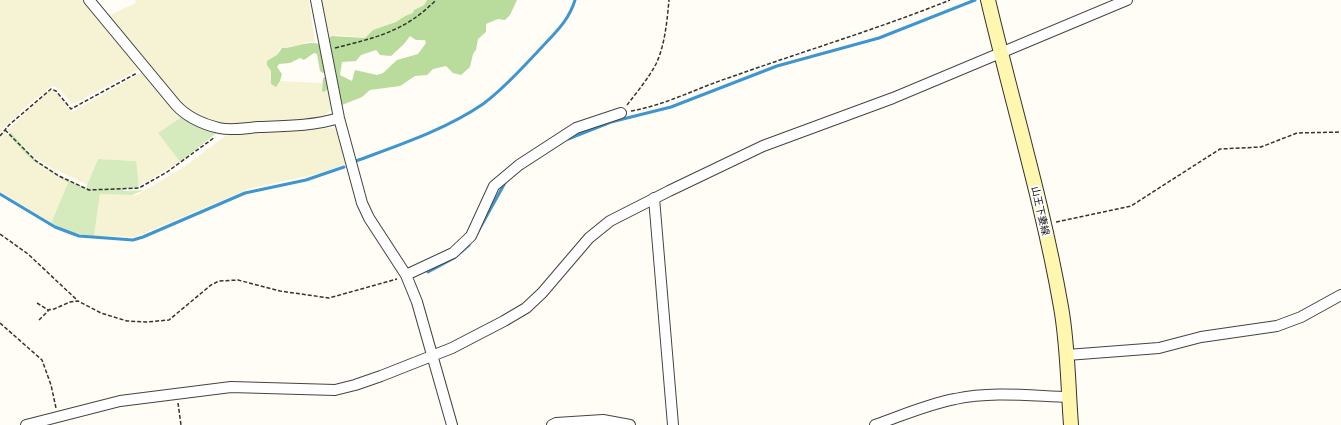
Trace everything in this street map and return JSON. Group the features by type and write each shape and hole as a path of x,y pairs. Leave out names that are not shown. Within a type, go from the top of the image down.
{"main road":[{"name":"山王下妻線","path":"988,0 1000,54 1043,224 1061,308 1067,355 1071,425"}],"street":[{"path":"89,0 185,114 205,124 224,129 319,123 339,118"},
{"path":"316,0 339,118 362,203 369,218 406,275 417,302 434,355 452,425"},
{"path":"26,425 42,423 58,416 120,400 247,387 322,391 335,390 355,385 434,355 493,327 526,308 542,293 589,238 610,221 654,198 763,146 893,98 1127,0"},
{"path":"406,275 454,253 471,236 494,186 520,165 576,128 621,113"},
{"path":"654,198 673,425"},
{"path":"1067,355 1159,348 1201,337 1277,326 1301,317 1341,296"},
{"path":"876,425 917,410 962,398 990,395 1069,397"},
{"path":"552,425 604,420 630,425"}],"path":[{"path":"325,51 384,35 399,29 410,23 436,0"},
{"path":"621,113 646,80 657,62 669,0"},
{"path":"621,113 654,107 729,77 857,35 950,0"},
{"path":"0,136 51,89 56,90 71,109 146,68"},
{"path":"5,130 36,161 59,176 89,190 133,190 145,186 198,151 224,129"},
{"path":"1043,224 1131,206 1220,149 1261,147 1297,133 1341,132"},
{"path":"0,234 40,264 78,301 116,319 146,322 169,320 210,285 219,281 238,280 280,291 330,298 406,275"},
{"path":"39,320 50,310 70,302 78,301"},
{"path":"38,303 50,310"},
{"path":"0,323 42,360 51,385 58,416"},
{"path":"177,394 181,425"}],"shaded area":[{"path":"0,0 84,0 141,68 73,104 58,88 54,86 49,88 9,122 0,133"},
{"path":"135,0 309,0 315,42 307,42 292,48 282,48 279,50 270,78 278,85 280,81 322,83 322,90 326,91 328,89 331,110 323,117 316,119 233,124 211,122 187,111 106,17 136,3"},
{"path":"319,0 427,0 424,5 419,7 414,13 405,16 396,22 373,30 365,38 339,35 332,36 328,39"},
{"path":"144,71 183,116 158,133 180,162 139,186 135,161 98,159 88,185 50,167 34,157 8,129 50,90 56,92 72,112"},
{"path":"334,128 337,132 345,164 322,173 251,188 135,237 94,236 100,194 137,195 184,167 225,136 237,133"},
{"path":"5,132 29,158 68,183 51,223 0,191 0,139"}],"green space":[{"path":"427,0 517,0 510,15 505,20 498,19 486,24 486,32 478,39 470,67 461,75 453,73 446,66 433,69 427,75 415,76 400,86 370,90 362,97 342,105 337,103 329,88 324,92 322,91 323,78 327,76 326,71 323,73 320,71 317,54 314,53 304,60 300,58 290,63 279,64 277,67 282,74 280,81 276,87 271,84 271,71 267,65 267,61 277,55 282,48 311,43 320,44 332,36 365,38 373,30 396,22 424,5","holes":["410,36 416,40 425,40 426,43 418,54 397,60 383,73 377,75 355,70 352,81 340,75 342,62 356,61 361,55 376,50 380,55 391,56"]},
{"path":"183,116 218,132 180,162 158,133"},
{"path":"11,132 36,161 59,176 86,188 98,159 136,161 139,186 136,188 123,189 123,191 144,190 132,195 100,194 94,236 77,234 61,228 51,223 68,183 29,158 8,135"}],"waterway":[{"path":"356,161 405,143 453,122 483,104 514,77 557,31 566,20 575,0"},
{"path":"568,139 611,122 671,107 777,66 879,38 975,0"},
{"path":"0,194 55,227 79,236 133,240 245,193 306,180 344,167"},
{"path":"476,235 506,181"},
{"path":"428,272 454,258 469,245"}]}
